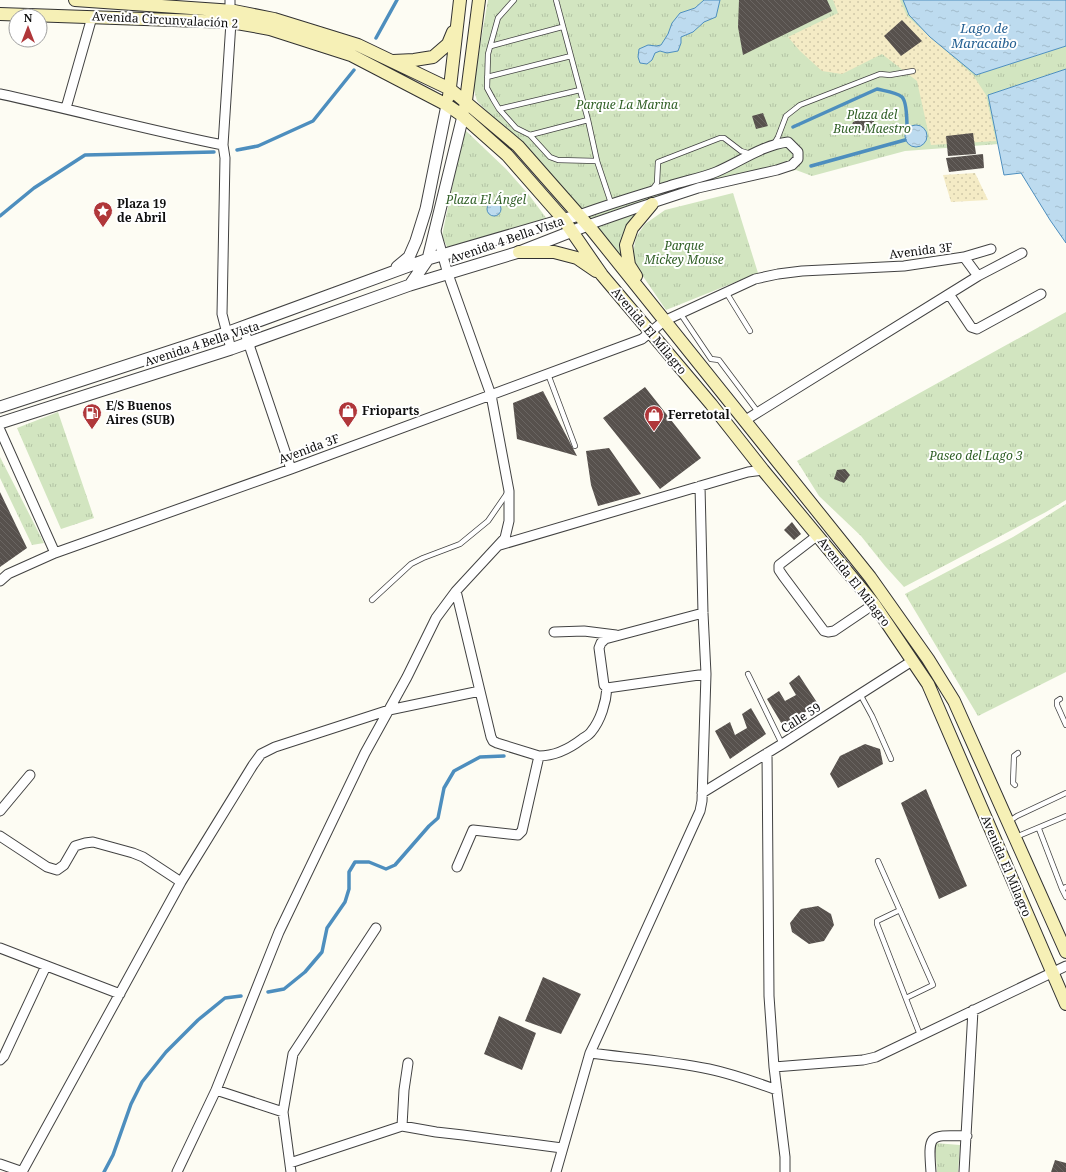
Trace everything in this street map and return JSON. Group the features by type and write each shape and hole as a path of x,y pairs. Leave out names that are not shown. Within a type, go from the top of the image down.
{"main road":[{"name":"Avenida Circunvalación 2","path":"75,0 97,0 230,11 274,19 358,45 450,89 518,146 588,225"},
{"path":"447,105 460,0"},
{"path":"463,116 479,0"},
{"name":"Avenida Circunvalación 2","path":"0,14 92,17 230,11 270,29 351,55 447,105 463,116 507,155 572,231"},
{"path":"391,61 433,57 448,44 458,18"},
{"path":"651,305 650,295 629,265 626,245 632,228 652,204"},
{"name":"Avenida El Milagro","path":"588,225 870,577 928,659 954,701 1066,952"},
{"name":"Avenida El Milagro","path":"572,231 602,275 711,404 874,604 928,684 1066,1004"},
{"path":"519,252 554,252 577,258 602,275"}],"street":[{"path":"230,11 223,145 225,158 222,314 231,348"},
{"path":"66,108 92,17"},
{"path":"0,94 66,108 164,133 223,145"},
{"name":"Avenida 4 Bella Vista","path":"391,272 409,257 416,241 426,209 447,105"},
{"name":"Avenida 4 Bella Vista","path":"410,285 428,259 436,232 463,116"},
{"path":"579,215 611,203 714,172 740,161 761,149 773,145 788,142 798,152 798,159 792,164 777,170 698,188 588,225"},
{"name":"Avenida 4 Bella Vista","path":"0,408 226,333 428,259 579,215"},
{"name":"Avenida 4 Bella Vista","path":"0,423 248,343 410,285 519,252 588,225"},
{"path":"177,1172 216,1090 279,932 365,753 407,677 436,618 456,592 505,538 509,520 509,491 490,395 448,274 436,232"},
{"path":"964,257 991,250"},
{"path":"744,421 978,276 1022,253"},
{"name":"Avenida 3F","path":"0,581 8,574 55,553 291,469 642,339 664,321 755,279 802,271 904,266 964,257 978,276"},
{"path":"949,294 971,327 977,329 1041,294"},
{"path":"243,327 291,469"},
{"path":"0,430 55,553"},
{"path":"498,545 748,472 764,470"},
{"path":"556,1172 590,1053 700,811 702,793 706,674 700,486"},
{"path":"818,535 779,565 779,570 824,631 834,631 874,604"},
{"path":"456,592 493,741 539,756 550,756 571,748 591,732 602,710 607,688 604,685 599,648 601,643 605,640 703,613"},
{"path":"554,632 584,631 619,636"},
{"name":"Calle 59","path":"702,793 912,661"},
{"path":"607,688 706,674"},
{"path":"0,1164 23,1172 181,882 261,754 389,710 480,691"},
{"path":"767,753 768,996 774,1067 785,1157 785,1172"},
{"path":"457,867 473,830 518,835 522,831 539,756"},
{"path":"0,811 30,775"},
{"path":"0,836 47,867 57,870 64,865 75,846 93,842 143,857 181,882"},
{"path":"376,928 293,1054 283,1112 291,1168 402,1126 436,1132 562,1148"},
{"path":"0,948 120,994"},
{"path":"0,1060 4,1056 46,966"},
{"path":"774,1067 869,1059 1066,966"},
{"path":"964,1172 973,1010"},
{"path":"590,1053 709,1069 743,1078 777,1090"},
{"path":"402,1126 404,1090 408,1063"},
{"path":"216,1090 283,1112"},
{"path":"931,1172 929,1147 932,1140 939,1136 967,1136"}],"lane":[{"path":"514,0 498,18 488,54 487,88 499,109 516,128 530,135 550,157 558,160 597,161"},
{"path":"556,0 588,120 597,161 611,203"},
{"path":"491,46 562,27"},
{"path":"487,78 571,56"},
{"path":"773,145 778,137 786,116 800,105 880,74 890,75 913,72"},
{"path":"499,109 580,90"},
{"path":"530,135 588,120"},
{"path":"650,192 657,183 658,162 720,138 724,138 741,151 753,154"},
{"path":"726,292 750,331"},
{"path":"680,313 711,360 718,360 758,412"},
{"path":"548,374 575,446"},
{"path":"372,600 411,564 460,544 488,521 509,491"},
{"path":"748,674 782,744"},
{"path":"860,694 872,716 891,759"},
{"path":"1060,699 1057,702 1057,705 1066,725"},
{"path":"1015,785 1013,783 1014,756 1018,753"},
{"path":"1008,822 1066,792"},
{"path":"1015,838 1039,829 1066,816"},
{"path":"1039,829 1064,888 1066,897"},
{"path":"878,861 933,985 906,998"},
{"path":"900,910 877,922 877,924 920,1035"}],"green space":[{"name":"Parque La Marina","path":"488,0 903,0 976,75 1066,46 1066,69 989,95 999,144 905,151 812,176 796,170 692,194 657,205 644,218 622,258 578,206 477,101 473,86"},
{"name":"Plaza El Ángel","path":"465,130 506,169 529,195 547,219 448,249 442,236"},
{"name":"Parque Mickey Mouse","path":"733,193 758,273 666,310 636,266 633,253 636,237 645,224 665,210"},
{"name":"Paseo del Lago 3","path":"1066,312 1066,500 904,587 861,536 819,496 797,461"},
{"path":"58,412 94,518 61,529 17,428"},
{"path":"0,457 44,543 32,545 0,478"},
{"path":"1066,504 1066,672 978,716 905,594 1013,537"},
{"path":"935,1143 960,1145 958,1172 937,1172"}],"sand":[{"path":"833,0 900,0 907,16 973,75 986,95 996,141 931,145 917,81 882,54 842,74 822,71 800,51 788,37 838,13"},
{"path":"975,173 988,200 951,202 943,175"}],"water":[{"path":"704,0 720,0 716,17 704,22 693,32 681,37 681,43 678,51 667,53 660,51 655,53 652,60 647,64 640,63 638,57 639,49 648,45 661,45 668,34 672,23 680,13 695,8"},
{"name":"Lago de Maracaibo","path":"903,0 1066,0 1066,46 976,75 930,37 909,15"},
{"name":"Lago de Maracaibo","path":"1066,69 1066,243 1021,173 1004,175 988,95"},
{"path":"916,125 924,128 927,136 924,144 916,147 908,144 905,136 908,128"},
{"path":"491,202 497,202 501,206 501,212 497,216 491,216 487,212 487,206"}],"building":[{"path":"739,0 827,0 832,11 743,55 738,27"},
{"path":"902,20 922,41 901,56 884,36"},
{"path":"763,113 768,126 756,129 752,116"},
{"path":"868,116 874,121 872,129 855,132 851,128 853,122"},
{"path":"973,133 976,154 948,156 946,136"},
{"path":"983,154 984,168 949,172 946,158"},
{"path":"645,387 701,458 660,489 603,418"},
{"path":"543,391 577,456 517,439 513,403"},
{"path":"609,448 641,494 598,506 591,485 586,451"},
{"path":"845,469 850,475 844,483 834,479 837,470"},
{"path":"0,492 27,548 0,567"},
{"path":"792,522 801,534 794,540 784,530"},
{"path":"799,675 818,704 783,726 767,699 779,691 785,701 796,695 789,683"},
{"path":"751,708 766,734 730,759 715,731 730,722 735,735 747,728 742,714"},
{"path":"865,744 880,749 883,764 838,788 830,774 840,756"},
{"path":"926,789 967,886 939,899 901,803"},
{"path":"818,906 831,914 834,925 824,941 809,944 792,932 790,923 801,909"},
{"path":"543,977 581,994 561,1034 525,1021"},
{"path":"499,1016 536,1033 522,1070 484,1054"},
{"path":"1055,1160 1066,1163 1066,1172 1051,1172"}],"waterway":[{"path":"376,38 397,0"},
{"path":"237,150 258,146 313,121 354,70"},
{"path":"793,127 877,89 894,93 902,97 906,107 907,129"},
{"path":"811,166 905,140"},
{"path":"0,216 34,188 85,155 214,152"},
{"path":"268,992 284,989 305,972 322,952 327,928 345,902 349,889 349,872 355,862 369,862 386,869 395,865 429,826 438,818 444,788 454,771 480,757 504,756"},
{"path":"104,1172 113,1155 131,1104 142,1082 166,1052 198,1020 225,998 241,996"}],"place":[{"name":"Plaza 19 de Abril","path":"103,228"},
{"name":"Frioparts","path":"348,428"},
{"name":"E/S Buenos Aires (SUB)","path":"92,430"},
{"name":"Ferretotal","path":"654,432"}],"park label":[{"name":"Plaza del Buen Maestro","path":"872,122"}]}
